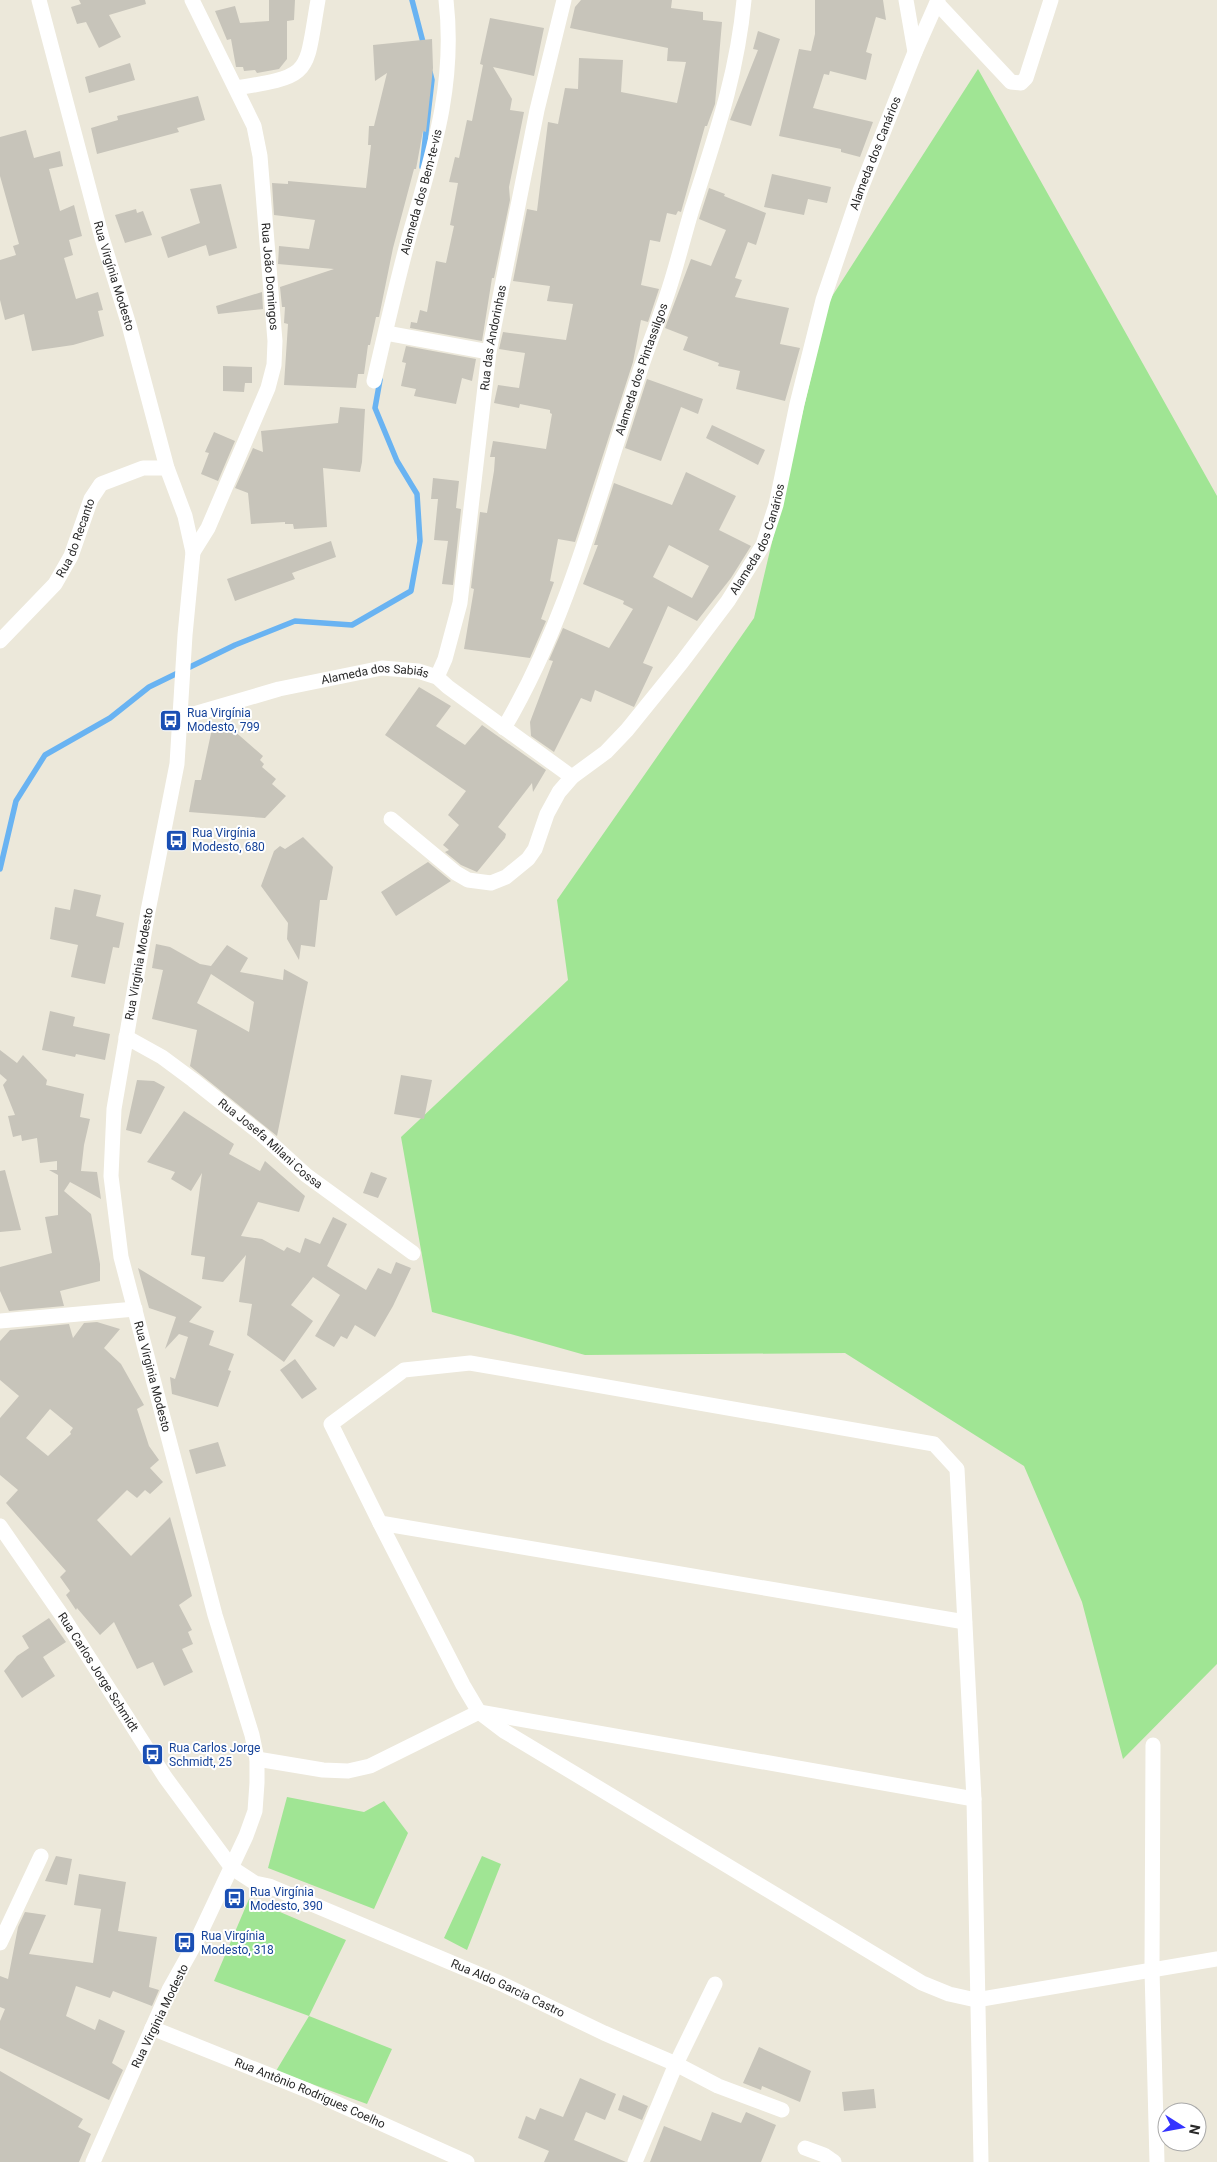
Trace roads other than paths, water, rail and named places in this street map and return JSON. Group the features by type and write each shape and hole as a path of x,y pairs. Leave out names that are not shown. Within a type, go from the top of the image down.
{"street":[{"name":"Rua Virgínia Modesto","path":"39,0 102,238 129,325 167,468 184,516 193,552"},
{"name":"Rua João Domingos","path":"192,0 214,49 236,88 254,126 260,156 275,341 274,365 268,388 208,528 193,552"},
{"path":"236,88 284,80 296,75 304,66 309,51 318,0"},
{"name":"Alameda dos Bem-te-vis","path":"374,381 401,269 430,168 443,112 449,62 446,0"},
{"name":"Rua das Andorinhas","path":"438,677 445,659 460,602 489,352 538,110 564,0"},
{"name":"Alameda dos Pintassilgos","path":"504,728 518,704 574,575 598,506 720,127 735,71 744,0"},
{"path":"906,0 915,52"},
{"path":"937,1 1011,82 1021,84 1026,78 1051,0"},
{"name":"Alameda dos Canários","path":"391,819 456,873 468,880 491,883 506,877 528,859 535,849 547,814 559,792 572,777 606,752 644,709 728,601 763,545 776,505 797,404 823,300 860,191 937,1"},
{"path":"386,333 489,352"},
{"name":"Rua do Recanto","path":"0,641 55,584 71,556 91,499 101,484 143,468 167,468"},
{"name":"Rua Virginia Modesto","path":"93,2162 152,2028 232,1868 256,1811 256,1759 252,1735 215,1614 121,1257 111,1176 114,1109 148,911 174,788 184,635 193,552"},
{"name":"Alameda dos Sabiás","path":"180,718 248,697 375,669 399,668 438,677 448,687 572,777"},
{"name":"Rua Josefa Milani Cossa","path":"126,1037 162,1058 193,1080 260,1134 306,1175 413,1253"},
{"path":"0,1322 135,1309"},
{"path":"981,2162 976,2000 974,1798 957,1469 934,1444 470,1363 404,1370 331,1424 463,1686 479,1712 504,1732 922,1983 949,1994 976,2000 1217,1960"},
{"path":"380,1523 965,1622"},
{"name":"Rua Carlos Jorge Schmidt","path":"0,1526 65,1620 165,1777 232,1868"},
{"path":"256,1759 324,1770 348,1771 362,1768 479,1712 974,1798"},
{"path":"1153,1745 1152,1970 1157,2162"},
{"path":"0,1943 41,1856"},
{"name":"Rua Aldo Garcia Castro","path":"232,1868 255,1883 269,1886 502,1984 604,2033 676,2064 718,2086 782,2110"},
{"path":"635,2162 676,2064 716,1984"},
{"name":"Rua Antônio Rodrigues Coelho","path":"152,2028 309,2091 467,2162"},
{"path":"805,2148 824,2155 834,2162"}],"waterway":[{"path":"412,0 424,46"},
{"path":"422,167 432,80 430,72"},
{"path":"0,869 16,801 45,755 110,718 149,687 235,645 295,621 352,625 411,591 420,541 417,494 397,461 375,408 380,380"}],"place":[{"name":"Rua Virgínia Modesto, 799","path":"171,720"},
{"name":"Rua Virgínia Modesto, 680","path":"176,840"},
{"name":"Rua Carlos Jorge Schmidt, 25","path":"153,1755"},
{"name":"Rua Virgínia Modesto, 390","path":"234,1899"},
{"name":"Rua Virgínia Modesto, 318","path":"185,1943"}]}
